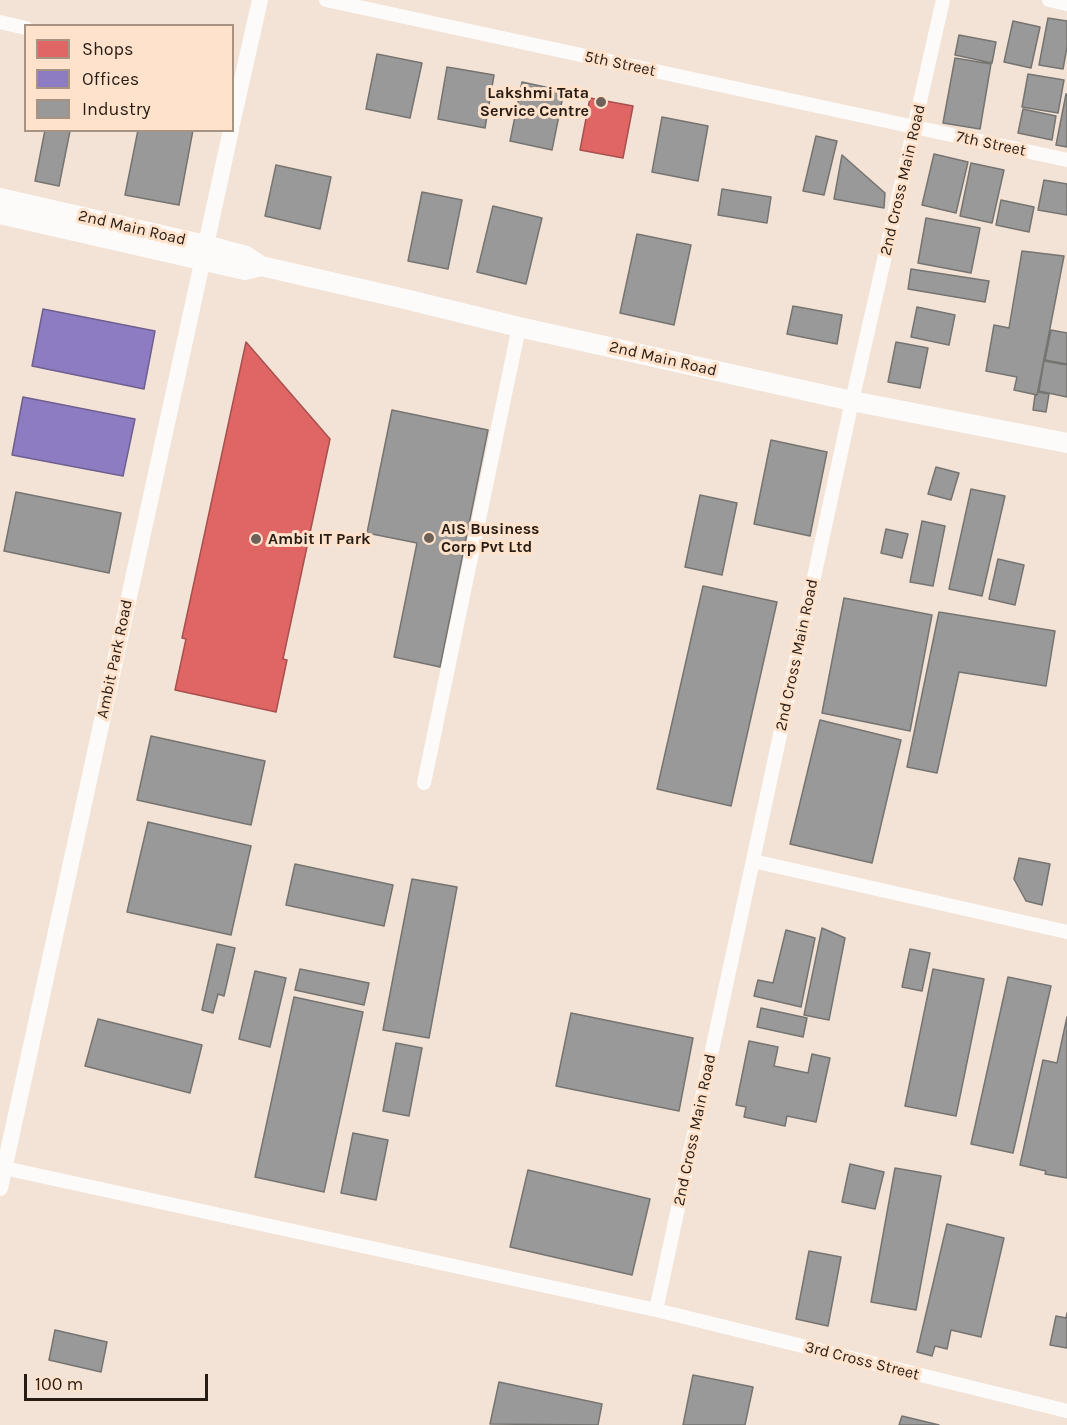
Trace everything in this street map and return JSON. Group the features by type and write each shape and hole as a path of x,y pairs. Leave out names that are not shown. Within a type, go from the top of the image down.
{"main road":[{"name":"2nd Main Road","path":"0,198 203,252 245,270 261,266 405,298 519,327 852,401 1067,443"},
{"name":"2nd Main Road","path":"0,214 203,252"}],"street":[{"path":"234,107 238,74 260,0"},
{"name":"5th Street","path":"326,0 914,128"},
{"name":"2nd Cross Main Road","path":"657,1310 852,401 943,0"},
{"path":"1049,0 1067,4"},
{"path":"0,22 24,28"},
{"name":"7th Street","path":"914,128 1067,160"},
{"name":"Ambit Park Road","path":"0,1188 2,1168 231,132"},
{"path":"424,783 519,327"},
{"path":"753,861 1067,932"},
{"name":"3rd Cross Street","path":"2,1168 657,1310 1067,1411"}],"building: Shops":[{"path":"590,98 633,106 623,158 580,150"},
{"name":"Ambit IT Park","path":"246,342 330,439 283,659 287,660 276,712 175,690 186,639 182,638"}],"building: Offices":[{"path":"43,309 155,331 144,389 32,366"},
{"path":"23,397 135,419 123,476 12,455"}],"building: Industry":[{"path":"1048,18 1067,21 1067,47 1063,69 1039,65"},
{"path":"1013,21 1040,27 1031,68 1004,62"},
{"path":"959,35 996,42 992,63 955,55"},
{"path":"377,54 422,63 410,118 366,109"},
{"path":"955,58 991,64 980,129 943,123"},
{"path":"447,67 494,75 485,128 438,119"},
{"path":"1028,74 1064,80 1058,113 1022,107"},
{"path":"522,82 564,91 552,150 510,141"},
{"path":"1067,94 1067,147 1056,145"},
{"path":"1023,109 1056,116 1052,140 1018,133"},
{"path":"662,117 708,126 698,181 652,172"},
{"path":"45,132 70,132 59,186 35,181"},
{"path":"138,132 193,132 179,205 125,195"},
{"path":"816,136 837,141 824,195 803,191"},
{"path":"934,154 968,162 956,213 922,205"},
{"path":"842,155 885,193 884,208 834,199"},
{"path":"971,163 1004,170 992,223 960,216"},
{"path":"276,165 331,177 320,229 265,216"},
{"path":"1044,180 1067,184 1067,215 1038,210"},
{"path":"722,189 771,197 767,223 718,215"},
{"path":"422,192 462,200 448,269 408,261"},
{"path":"1001,200 1034,207 1029,232 996,225"},
{"path":"493,206 542,218 526,284 477,272"},
{"path":"926,218 980,228 971,273 918,263"},
{"path":"637,234 691,245 674,325 620,313"},
{"path":"1022,251 1064,256 1037,395 1014,390 1017,377 986,371 994,325 1009,328"},
{"path":"911,269 989,281 985,302 908,289"},
{"path":"793,306 842,315 837,344 787,334"},
{"path":"917,307 955,315 949,345 911,337"},
{"path":"1051,330 1067,333 1067,364 1045,360"},
{"path":"896,342 928,348 920,388 888,382"},
{"path":"1044,361 1067,365 1067,397 1039,391"},
{"path":"1038,392 1049,394 1046,412 1033,410 1035,395"},
{"name":"AIS Business Corp Pvt Ltd","path":"392,410 488,430 440,667 394,657 417,543 367,533"},
{"path":"771,440 827,452 810,536 754,524"},
{"path":"936,467 959,473 951,500 928,494"},
{"path":"971,489 1005,496 982,596 949,589"},
{"path":"16,492 121,513 109,573 4,551"},
{"path":"700,495 737,503 722,575 685,567"},
{"path":"922,521 945,526 933,586 910,582"},
{"path":"886,529 908,534 902,558 881,553"},
{"path":"998,559 1024,565 1015,605 989,599"},
{"path":"703,586 777,602 731,806 657,789"},
{"path":"844,598 932,615 910,731 822,713"},
{"path":"939,612 1055,631 1046,686 959,672 937,773 907,767"},
{"path":"820,720 901,740 872,863 790,844"},
{"path":"151,736 265,761 251,825 137,800"},
{"path":"148,822 251,846 231,935 127,912"},
{"path":"1019,858 1050,864 1042,905 1026,901 1014,879"},
{"path":"295,864 393,885 384,926 286,905"},
{"path":"412,879 457,887 429,1038 383,1030"},
{"path":"822,928 845,938 829,1020 804,1015"},
{"path":"786,930 815,938 801,1007 754,996 758,980 773,983"},
{"path":"217,944 235,948 224,996 218,994 213,1013 202,1010"},
{"path":"910,949 930,953 922,991 902,987"},
{"path":"300,969 369,983 364,1005 295,990"},
{"path":"933,969 984,979 956,1116 905,1106"},
{"path":"255,971 286,978 270,1047 239,1039"},
{"path":"1008,977 1051,986 1013,1153 971,1144"},
{"path":"294,997 363,1012 324,1192 255,1177"},
{"path":"761,1008 807,1018 803,1037 757,1027"},
{"path":"571,1013 693,1038 679,1111 556,1086"},
{"path":"1067,1017 1067,1178 1045,1174 1046,1171 1020,1165 1043,1060 1057,1063"},
{"path":"98,1019 202,1045 190,1093 85,1066"},
{"path":"749,1041 778,1047 774,1066 808,1073 812,1054 830,1058 816,1122 787,1116 785,1126 744,1117 746,1107 736,1105"},
{"path":"396,1043 422,1048 409,1116 383,1111"},
{"path":"353,1133 388,1140 376,1200 341,1193"},
{"path":"850,1164 884,1172 875,1209 842,1202"},
{"path":"895,1168 941,1176 916,1310 871,1302"},
{"path":"528,1170 650,1199 632,1275 510,1247"},
{"path":"947,1224 1004,1238 981,1337 951,1330 947,1349 935,1346 932,1356 917,1352"},
{"path":"809,1251 841,1257 828,1326 796,1319"},
{"path":"1067,1313 1067,1348 1050,1345 1056,1316 1066,1318"},
{"path":"55,1330 107,1342 101,1372 49,1360"},
{"path":"693,1375 753,1387 745,1425 683,1425"},
{"path":"499,1382 602,1404 598,1425 490,1424"},
{"path":"902,1416 939,1425 899,1425"}],"place":[{"name":"Lakshmi Tata Service Centre","path":"601,102"},
{"name":"AIS Business Corp Pvt Ltd","path":"429,538"},
{"name":"Ambit IT Park","path":"256,539"}]}
